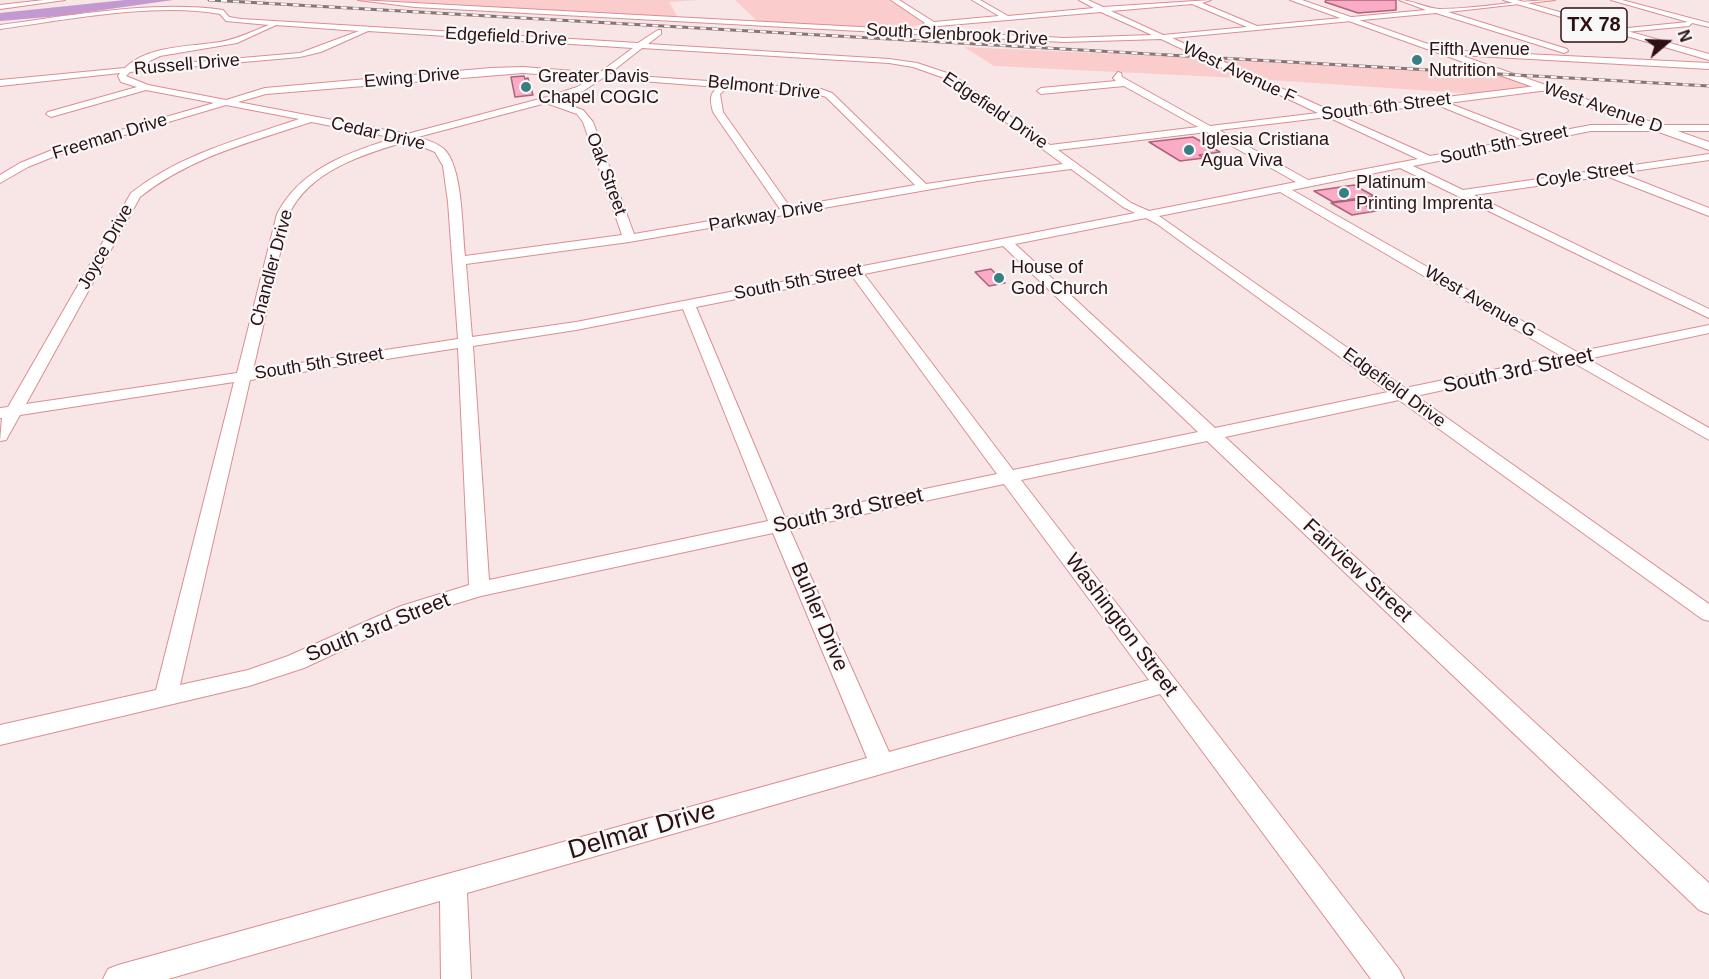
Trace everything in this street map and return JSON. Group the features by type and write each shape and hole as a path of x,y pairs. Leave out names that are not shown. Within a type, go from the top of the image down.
{"main road":[{"name":"West Avenue D","path":"1294,0 1709,146"},
{"name":"TX 78","path":"1507,0 1709,57"}],"street":[{"path":"33,3 51,0"},
{"path":"0,7 62,0"},
{"name":"South Glenbrook Drive","path":"361,0 415,5 1054,40 1162,37 1552,0"},
{"path":"894,0 932,24"},
{"path":"975,0 1007,18"},
{"name":"West Avenue F","path":"1082,0 1429,160"},
{"path":"902,33 912,28 932,24 1208,0"},
{"path":"1402,0 1589,59"},
{"path":"1614,0 1706,23"},
{"path":"1189,1 1259,29"},
{"name":"Edgefield Drive","path":"0,27 186,6 215,8 223,12 226,19 279,24 914,64 950,77 1127,206 1161,221 1709,614"},
{"path":"1618,31 1706,23"},
{"path":"126,70 130,65 160,54 234,41 279,24"},
{"name":"Russell Drive","path":"0,84 126,70 300,55 369,29"},
{"name":"Chandler Drive","path":"165,699 283,214 295,194 329,168 410,138 546,100 580,88 602,75 657,32"},
{"path":"444,41 459,34"},
{"path":"1444,52 1709,66"},
{"name":"Cedar Drive","path":"126,70 122,76 124,80 146,87 410,138 423,141 443,152 447,159 465,342 479,589"},
{"name":"Ewing Drive","path":"224,102 265,91 491,71 602,75"},
{"name":"Belmont Drive","path":"602,75 808,90 829,95 924,188"},
{"path":"1041,91 1122,79 1306,183"},
{"path":"727,84 716,93 715,101 718,112 788,212"},
{"path":"51,114 146,87"},
{"name":"South 6th Street","path":"1048,148 1545,88"},
{"name":"Oak Street","path":"546,100 580,112 588,122 629,238"},
{"path":"1435,101 1531,139"},
{"name":"Freeman Drive","path":"0,180 24,165 56,152 224,102"},
{"name":"Joyce Drive","path":"0,436 135,195 165,173 200,157 310,119"},
{"name":"South 5th Street","path":"1591,128 1602,123 1641,121 1709,126"},
{"name":"South 5th Street","path":"0,413 576,326 1144,213 1591,128 1709,126"},
{"name":"Coyle Street","path":"1461,194 1709,157"},
{"path":"1402,165 1709,314"},
{"name":"Parkway Drive","path":"458,261 629,238 924,188 1073,166"},
{"path":"1607,172 1709,212"},
{"name":"West Avenue G","path":"1281,188 1709,435"},
{"name":"Fairview Street","path":"1005,241 1709,901"},
{"name":"Washington Street","path":"855,270 877,303 1389,979"},
{"name":"Buhler Drive","path":"688,304 779,525 882,764"},
{"name":"South 3rd Street","path":"0,735 249,678 296,662 408,611 479,589 1709,330"},
{"name":"Delmar Drive","path":"118,979 1166,684"},
{"path":"453,884 456,979"}],"shaded area":[{"path":"125,0 173,0 60,16 0,21 0,13"},
{"path":"378,0 699,0 669,2 677,16 674,18"},
{"path":"735,0 900,0 934,22 900,29 758,22"},
{"path":"964,47 1201,58 1239,78 994,66"},
{"path":"1210,58 1500,75 1531,86 1479,94 1254,79"}],"building":[{"path":"1326,0 1396,0 1396,10 1358,13 1325,2"},
{"name":"Greater Davis Chapel COGIC","path":"524,76 525,79 528,78 533,95 515,97 511,77"},
{"name":"Iglesia Cristiana Agua Viva","path":"1193,137 1220,152 1199,155 1204,158 1180,161 1149,142"},
{"name":"Platinum Printing Imprenta","path":"1354,185 1374,196 1333,202 1314,191"},
{"path":"1355,200 1376,211 1352,215 1331,203"},
{"name":"House of God Church","path":"991,269 1005,283 989,286 975,272"}],"railway":[{"path":"209,0 1709,86"}],"place":[{"name":"Fifth Avenue Nutrition","path":"1417,60"},
{"name":"Greater Davis Chapel COGIC","path":"526,87"},
{"name":"Iglesia Cristiana Agua Viva","path":"1189,150"},
{"name":"Platinum Printing Imprenta","path":"1344,193"},
{"name":"House of God Church","path":"999,278"}]}
